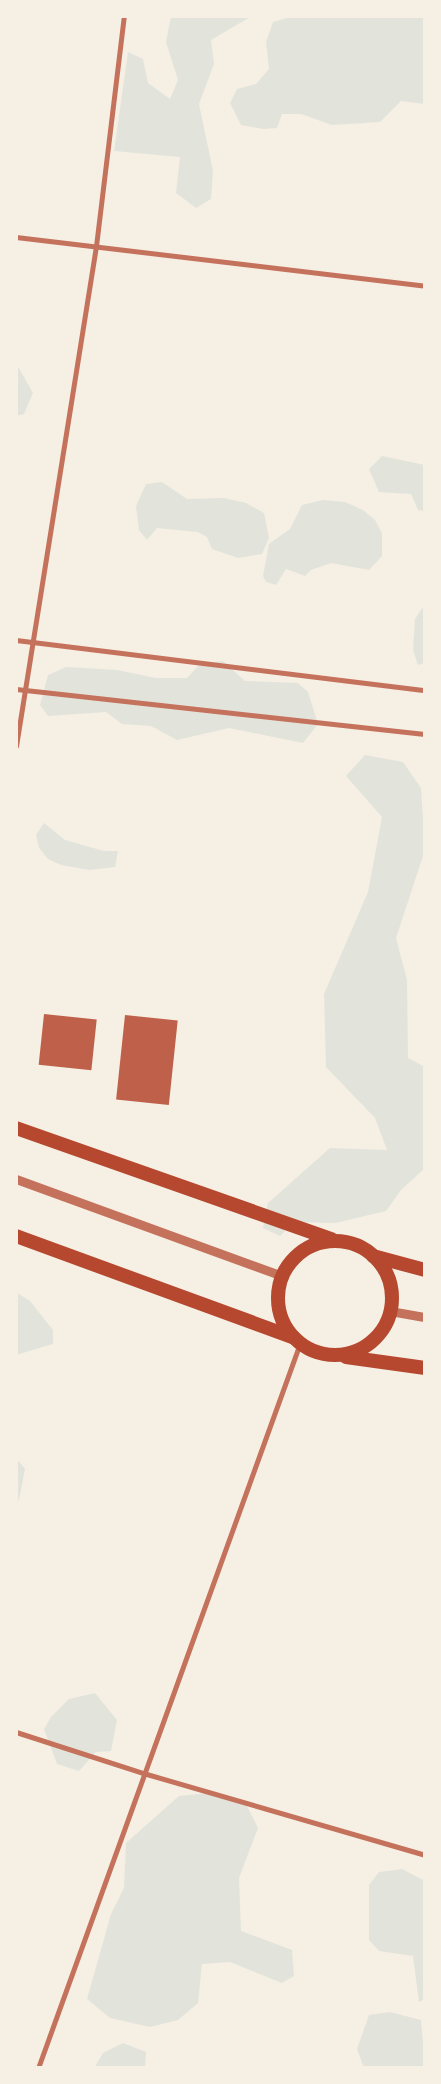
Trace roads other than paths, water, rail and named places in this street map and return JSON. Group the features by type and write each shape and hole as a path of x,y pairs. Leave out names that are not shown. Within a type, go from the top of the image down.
{"highway":[{"path":"16,1128 335,1240 362,1247 385,1269 391,1286 390,1310 379,1336 366,1347 350,1354 332,1355"},
{"path":"16,1236 332,1355 425,1368"},
{"path":"297,1341 279,1309 278,1292 282,1276 303,1250 318,1243 335,1240"},
{"path":"373,1256 425,1270"}],"street":[{"path":"16,746 31,642 96,246 124,16"},
{"path":"16,237 425,286"},
{"path":"16,640 425,690"},
{"path":"16,690 425,734"},
{"path":"16,1179 282,1276"},
{"path":"390,1310 425,1317"},
{"path":"38,2068 297,1341"},
{"path":"16,1732 143,1773 425,1855"}]}
